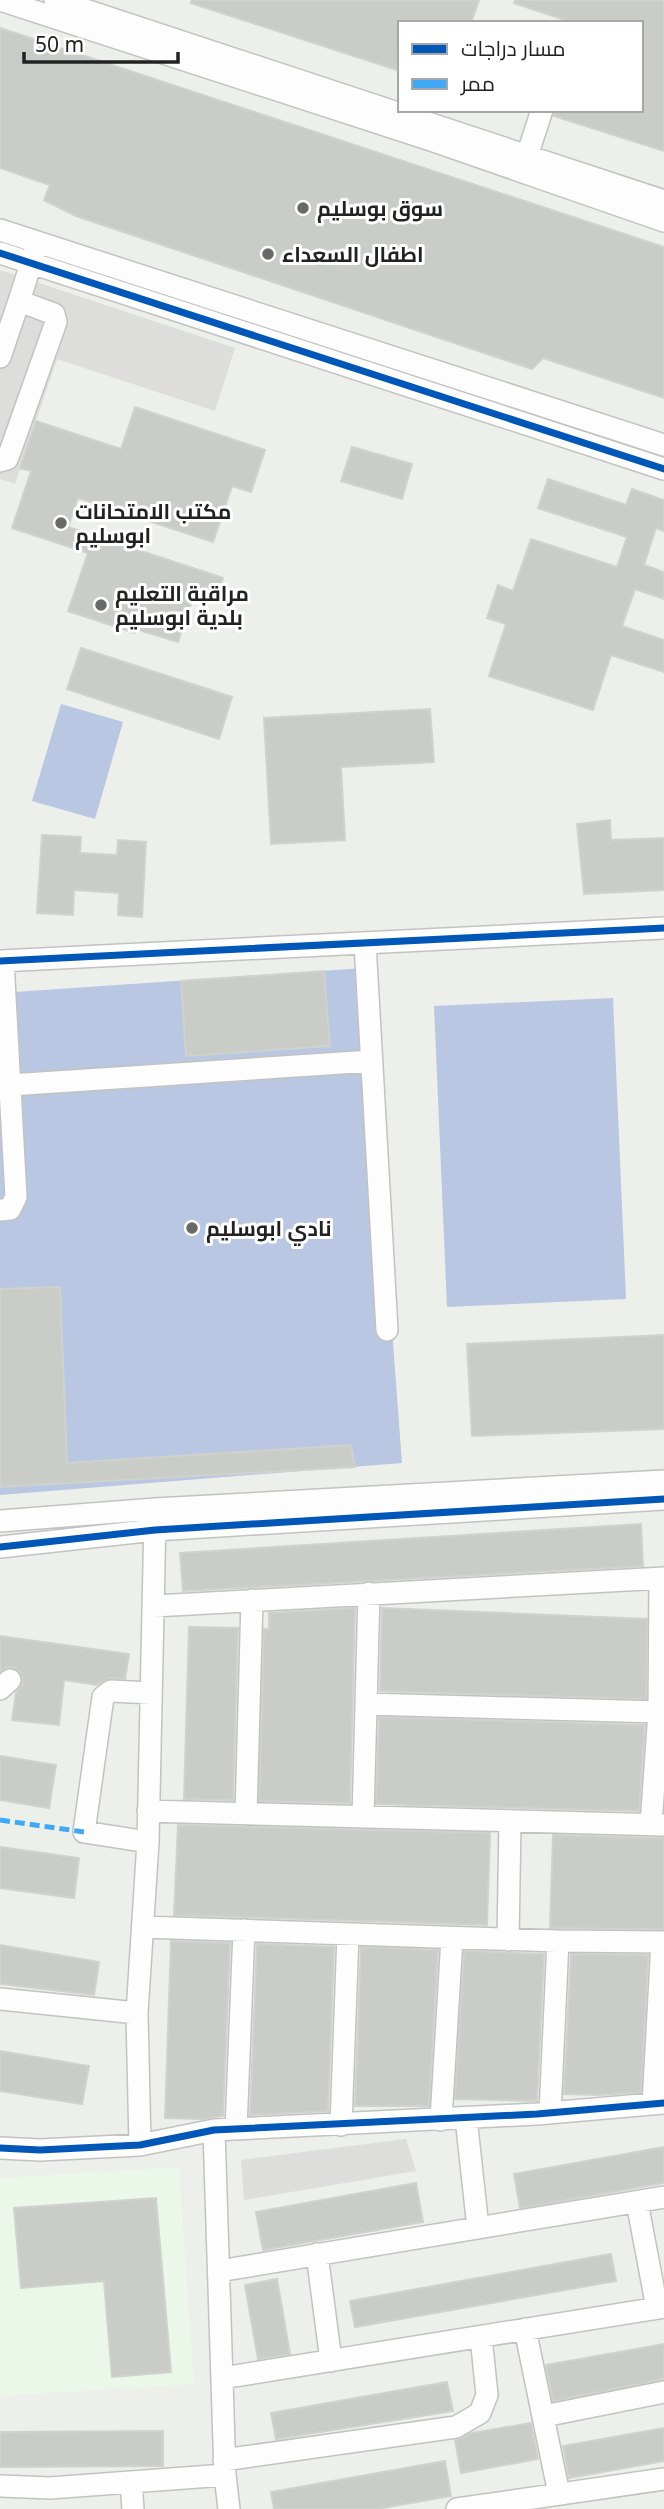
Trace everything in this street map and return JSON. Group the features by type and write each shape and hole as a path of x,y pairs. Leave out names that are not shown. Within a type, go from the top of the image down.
{"street":[{"path":"0,0 49,4 248,72 445,126 664,201"},
{"path":"527,156 541,112"},
{"path":"445,126 664,221"},
{"path":"0,230 35,253 479,397 664,469"},
{"path":"0,253 35,253"},
{"path":"0,357 35,253"},
{"path":"0,461 7,459 56,322 54,314 48,310 19,301"},
{"path":"479,397 664,445"},
{"path":"0,1210 10,1209 16,1198 2,961 664,928"},
{"path":"365,943 387,1330"},
{"path":"10,1086 372,1061"},
{"path":"0,1547 155,1520 664,1481"},
{"path":"0,1521 155,1520 664,1499"},
{"path":"140,2145 136,2013 148,1842 155,1520"},
{"path":"148,1811 657,1825 662,1578 154,1606"},
{"path":"363,1817 369,1593"},
{"path":"246,1814 252,1600"},
{"path":"148,1842 84,1832 103,1697 111,1691 151,1693"},
{"path":"366,1704 659,1712"},
{"path":"508,1940 510,1821"},
{"path":"0,2148 40,2150 140,2145 214,2130 441,2120 658,2104 663,1942 508,1940 143,1927"},
{"path":"236,2129 244,1930"},
{"path":"341,2125 348,1934"},
{"path":"441,2120 452,1938"},
{"path":"550,2113 558,1941"},
{"path":"0,1999 136,2013"},
{"path":"466,2118 478,2228"},
{"path":"214,2130 225,2467 229,2509"},
{"path":"219,2271 664,2197"},
{"path":"222,2378 661,2308 637,2202"},
{"path":"317,2255 331,2361"},
{"path":"525,2329 559,2494"},
{"path":"0,2486 50,2499 131,2482 456,2427 480,2413 487,2395 481,2337"},
{"path":"544,2416 664,2392"},
{"path":"457,2509 664,2479"},
{"path":"131,2482 133,2509"}],"shaded area":[{"path":"0,270 235,348 215,411 57,359 15,484 0,479"},
{"path":"61,704 123,722 95,819 32,801"},
{"name":"نادي ابوسليم","path":"365,968 402,1463 0,1495 0,993"},
{"path":"613,998 626,1299 447,1307 434,1006"},
{"path":"406,2139 416,2171 244,2200 241,2160"},
{"path":"179,2167 194,2384 0,2396 0,2178"}],"building":[{"path":"192,0 479,0 472,21 398,21 398,70 191,3"},
{"path":"515,0 664,0 664,151 554,116 555,112 643,112 643,21 568,21 514,3"},
{"name":"سوق بوسليم","path":"0,28 664,247 664,398 543,358 532,369 76,216 44,200 50,185 0,168"},
{"path":"135,407 265,450 251,492 232,486 213,542 78,498 68,527 223,578 215,602 194,595 178,642 136,629 135,633 68,611 88,553 12,528 31,471 20,468 36,421 121,449"},
{"path":"352,447 412,464 402,499 341,481"},
{"path":"548,479 626,505 632,489 664,500 664,531 656,528 644,565 664,572 664,599 635,589 622,626 664,640 664,672 611,655 593,710 489,676 506,624 487,618 498,585 513,591 531,539 617,567 627,537 538,508"},
{"path":"81,648 232,697 219,739 67,689"},
{"path":"430,709 434,762 341,767 345,840 271,844 264,718"},
{"path":"610,820 611,840 664,838 664,890 584,894 577,824"},
{"path":"42,835 81,837 80,853 117,855 118,840 146,842 142,917 118,915 119,893 74,890 73,915 37,913"},
{"path":"324,971 330,1046 186,1056 181,981"},
{"path":"60,1287 67,1463 351,1445 355,1467 0,1487 0,1289"},
{"path":"664,1335 664,1429 472,1436 467,1344"},
{"path":"641,1524 643,1566 183,1591 180,1553"},
{"path":"355,1608 350,1803 259,1801 264,1629 269,1629 269,1613"},
{"path":"382,1608 647,1619 646,1699 380,1691"},
{"path":"189,1627 238,1628 233,1800 184,1799"},
{"path":"0,1636 129,1654 125,1679 111,1678 97,1685 64,1680 59,1725 12,1720 16,1693 23,1678 13,1667 0,1671"},
{"path":"379,1717 645,1725 639,1811 376,1804"},
{"path":"0,1756 56,1765 49,1808 0,1800"},
{"path":"178,1825 490,1833 487,1925 174,1915"},
{"path":"553,1835 664,1838 664,1929 550,1928"},
{"path":"0,1847 79,1858 74,1898 0,1888"},
{"path":"171,1941 230,1943 223,2116 202,2119 165,2118"},
{"path":"257,1944 334,1947 328,2111 250,2115"},
{"path":"0,1945 99,1962 94,1995 0,1984"},
{"path":"361,1947 438,1950 429,2106 355,2106"},
{"path":"464,1951 544,1954 537,2101 455,2099"},
{"path":"571,1954 648,1955 641,2092 564,2094"},
{"path":"0,2051 89,2066 82,2104 0,2091"},
{"path":"664,2147 664,2183 520,2208 514,2174"},
{"path":"416,2183 423,2222 263,2250 256,2212"},
{"path":"156,2198 171,2372 112,2377 104,2281 21,2288 14,2208"},
{"path":"611,2254 616,2281 355,2327 350,2301"},
{"path":"277,2279 290,2354 258,2359 245,2285"},
{"path":"664,2344 664,2379 553,2401 546,2365"},
{"path":"447,2382 453,2411 276,2439 271,2413"},
{"path":"531,2423 538,2459 461,2473 455,2440 472,2433"},
{"path":"664,2428 664,2461 569,2478 563,2446"},
{"path":"163,2431 163,2466 0,2467 0,2432"},
{"path":"445,2461 451,2496 377,2509 274,2509 271,2492"}],"marked path":[{"path":"0,1820 84,1832"}],"cycle path":[{"path":"0,253 664,469"},
{"path":"0,961 664,928"},
{"path":"0,1547 155,1530 664,1499"},
{"path":"0,2148 40,2150 140,2145 214,2130 537,2114 664,2103"}],"place":[{"name":"سوق بوسليم","path":"303,208"},
{"name":"اطفال السعداء","path":"268,254"},
{"name":"مكتب الامتحانات ابوسليم","path":"61,523"},
{"name":"مراقبة التعليم بلدية ابوسليم","path":"101,605"},
{"name":"نادي ابوسليم","path":"192,1228"}]}
